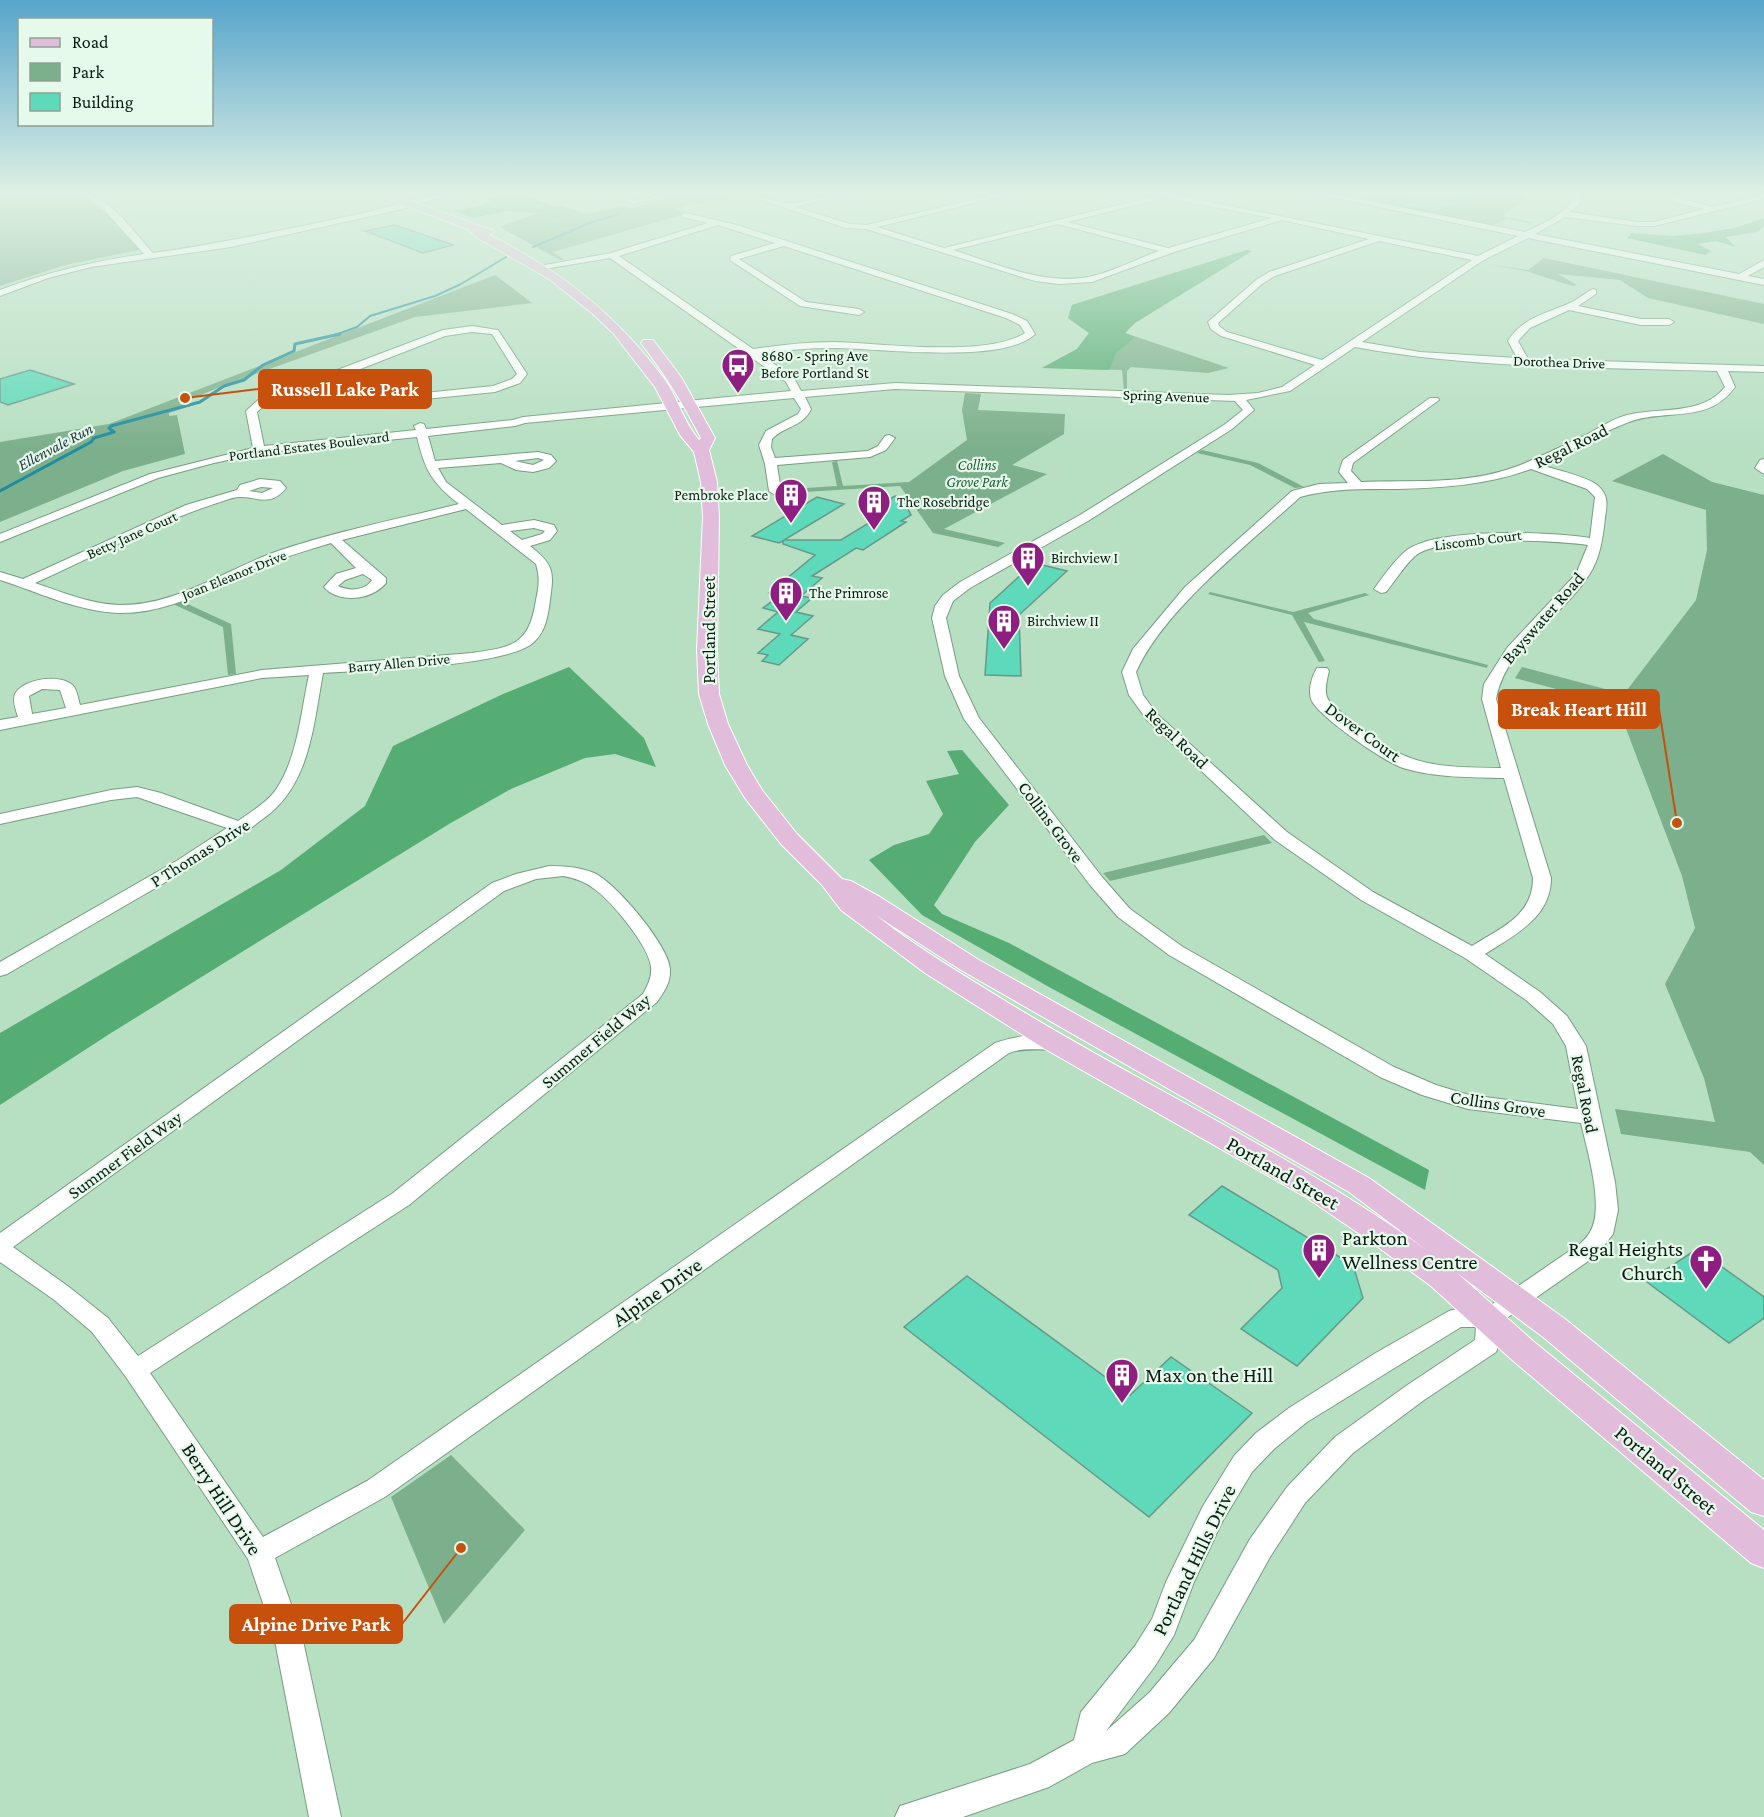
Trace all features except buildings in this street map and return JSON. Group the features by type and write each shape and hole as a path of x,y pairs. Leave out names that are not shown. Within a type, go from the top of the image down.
{"main road":[{"name":"Portland Street","path":"561,279 609,321 653,373 673,405 689,440 701,450 709,482 711,517 707,650 709,694 718,724 736,765 753,793 789,839 830,880 849,905 877,928 934,968 1054,1043 1317,1191 1378,1231 1442,1278 1522,1350 1764,1552"},
{"name":"Portland Street","path":"567,279 594,294 624,319 665,361 691,403 708,438 701,450"},
{"name":"Portland Street","path":"830,880 872,902 970,965 1359,1185 1516,1299 1764,1501"}],"street":[{"path":"0,293 42,279"},
{"path":"647,279 753,352 790,380 799,393 806,409 804,415 769,435 765,446 775,491"},
{"path":"763,279 803,304 860,312"},
{"path":"753,352 792,346 834,345 973,349 1009,345 1027,338 1030,334 1029,329 1018,320 893,279"},
{"path":"1037,279 1070,282 1092,279"},
{"path":"1264,279 1213,322 1214,327 1224,333 1324,364"},
{"name":"Spring Avenue","path":"691,403 872,387 915,386 1238,398 1258,396 1286,389 1450,279"},
{"path":"1744,279 1764,282"},
{"path":"1524,361 1514,346 1513,341 1518,332 1569,307 1593,292"},
{"path":"1569,307 1634,321 1669,322"},
{"path":"258,448 252,411 262,402 443,333 465,329 495,332 522,374 510,384 485,390 375,401 335,400 299,389"},
{"name":"Dorothea Drive","path":"1356,344 1442,357 1764,369"},
{"name":"Regal Road","path":"1516,1299 1589,1249 1602,1234 1607,1209 1604,1182 1576,1046 1566,1028 1538,1000 1472,954 1367,896 1281,836 1152,717 1140,703 1129,672 1143,646 1190,590 1284,502 1305,490 1357,485 1467,481 1504,474 1531,465 1623,420 1688,410 1716,401 1725,395 1730,387 1726,375 1719,367"},
{"name":"Collins Grove","path":"1238,398 1249,410 1243,417 1084,518 965,585 948,597 942,606 939,618 941,636 952,676 967,708 1001,757 1096,881 1124,913 1176,951 1387,1072 1429,1090 1485,1105 1589,1118"},
{"path":"1357,485 1345,472 1347,462 1434,400"},
{"name":"Portland Estates Boulevard","path":"0,530 134,475 193,457 421,429 515,423 524,420 691,403"},
{"name":"Barry Allen Drive","path":"0,724 232,678 472,657 501,652 519,645 536,631 547,577 542,562 442,485 435,477 421,429"},
{"path":"770,462 870,454 882,448 889,438"},
{"name":"Portland Estates Boulevard","path":"0,538 154,476 258,448"},
{"path":"431,465 503,459"},
{"path":"1764,462 1761,465 1764,470"},
{"name":"Bayswater Road","path":"1472,954 1527,918 1539,905 1543,894 1542,878 1509,773 1489,699 1489,688 1500,669 1582,576 1593,549 1593,542 1601,519 1601,496 1591,486 1531,465"},
{"name":"Betty Jane Court","path":"26,584 190,508 242,492"},
{"name":"Joan Eleanor Drive","path":"0,576 98,606 117,609 138,608 173,600 280,554 468,505"},
{"path":"499,530 534,524 550,528 550,534 546,537 520,546"},
{"name":"Liscomb Court","path":"1381,589 1416,549 1436,544 1518,534 1593,542"},
{"path":"334,540 365,569"},
{"name":"P Thomas Drive","path":"0,970 184,864 242,828 278,799 293,776 299,757 317,669"},
{"name":"Dover Court","path":"1322,671 1317,690 1319,700 1395,759 1418,766 1445,770 1509,773"},
{"path":"26,719 22,695 33,687 44,684 52,683 67,687 74,710"},
{"path":"0,819 111,795 137,792 172,802 242,828"},
{"name":"Summer Field Way","path":"0,1245 498,887 525,876 553,872 579,875 600,884 656,952 661,962 660,984 650,998 401,1198 135,1370"},
{"name":"Alpine Drive","path":"260,1553 376,1490 1002,1048 1018,1042 1054,1043"},
{"name":"Berry Hill Drive","path":"0,1250 62,1293 100,1325 135,1370 260,1553 288,1636 325,1817"},
{"path":"911,1817 958,1804 1038,1776 1088,1749 1114,1744 1159,1703 1204,1648 1260,1548 1296,1495 1344,1445 1414,1393 1487,1345 1489,1318 1516,1299"},
{"name":"Portland Hills Drive","path":"1088,1749 1092,1722 1145,1656 1164,1626 1180,1582 1212,1514 1243,1464 1265,1441 1298,1415 1457,1318 1489,1318"}],"green space":[{"path":"0,279 22,279 0,286"},
{"path":"485,279 500,279 532,303 415,317 225,385 179,404 186,405 165,410 194,405 169,413 169,416 177,415 185,454 123,471 0,522 0,442 109,424"},
{"path":"1155,279 1206,279 1135,322 1125,333 1229,368 1208,373 1131,367 1127,371 1127,392 1124,391 1122,370 1042,368 1077,349 1089,333 1068,318 1072,305"},
{"path":"1155,279 1207,279 1135,323 1125,333 1135,337 1116,353 1109,370 1042,368 1077,349 1089,333 1068,318 1072,305"},
{"path":"1550,279 1566,279 1577,285 1572,286"},
{"path":"1608,279 1643,279 1764,304 1764,324 1648,298 1620,280"},
{"name":"Collins Grove Park","path":"965,393 981,394 978,410 1065,414 1064,434 1012,465 1047,474 944,529 1005,543 998,547 933,533 900,486 789,493 790,489 837,486 832,462 837,461 843,486 909,482 967,440 962,410"},
{"path":"1202,450 1258,463 1304,487 1295,488 1250,465 1197,453"},
{"path":"1663,454 1712,482 1764,495 1764,1165 1750,1152 1621,1134 1615,1109 1715,1122 1704,1078 1665,984 1695,928 1682,876 1617,705 1515,678 1522,667 1624,694 1696,600 1707,550 1706,510 1612,481"},
{"path":"1210,592 1293,612 1365,593 1369,595 1308,613 1314,619 1488,665 1487,668 1304,622 1325,661 1319,662 1292,615 1208,594"},
{"path":"181,601 231,624 236,674 228,675 223,627 173,604"},
{"path":"569,667 644,738 656,767 615,754 585,758 511,789 449,824 111,1033 0,1105 0,1033 281,870 365,806 393,746 503,694"},
{"path":"962,750 1009,805 975,842 934,905 942,914 1009,943 1429,1170 1425,1190 1049,987 922,915 869,860 894,845 929,834 943,814 926,781 959,774 947,751"},
{"path":"1264,835 1272,843 1110,881 1103,873"},
{"path":"451,1455 525,1530 444,1624 391,1497"}],"waterway":[{"name":"Ellenvale Run","path":"335,335 357,327 370,316 435,296 470,279"},
{"name":"Ellenvale Run","path":"0,491 91,442 94,438 114,432 109,428 111,426 200,402 224,386 244,380 263,365 294,351 295,344 340,334"}],"place":[{"name":"8680 - Spring Ave Before Portland St","path":"738,394"},
{"name":"Russell Lake Park","path":"185,398"},
{"name":"Pembroke Place","path":"791,524"},
{"name":"The Rosebridge","path":"874,531"},
{"name":"Birchview I","path":"1028,587"},
{"name":"The Primrose","path":"786,622"},
{"name":"Birchview II","path":"1004,650"},
{"name":"Break Heart Hill","path":"1677,823"},
{"name":"Parkton Wellness Centre","path":"1319,1279"},
{"name":"Regal Heights Church","path":"1706,1290"},
{"name":"Max on the Hill","path":"1122,1404"},
{"name":"Alpine Drive Park","path":"461,1548"}]}
